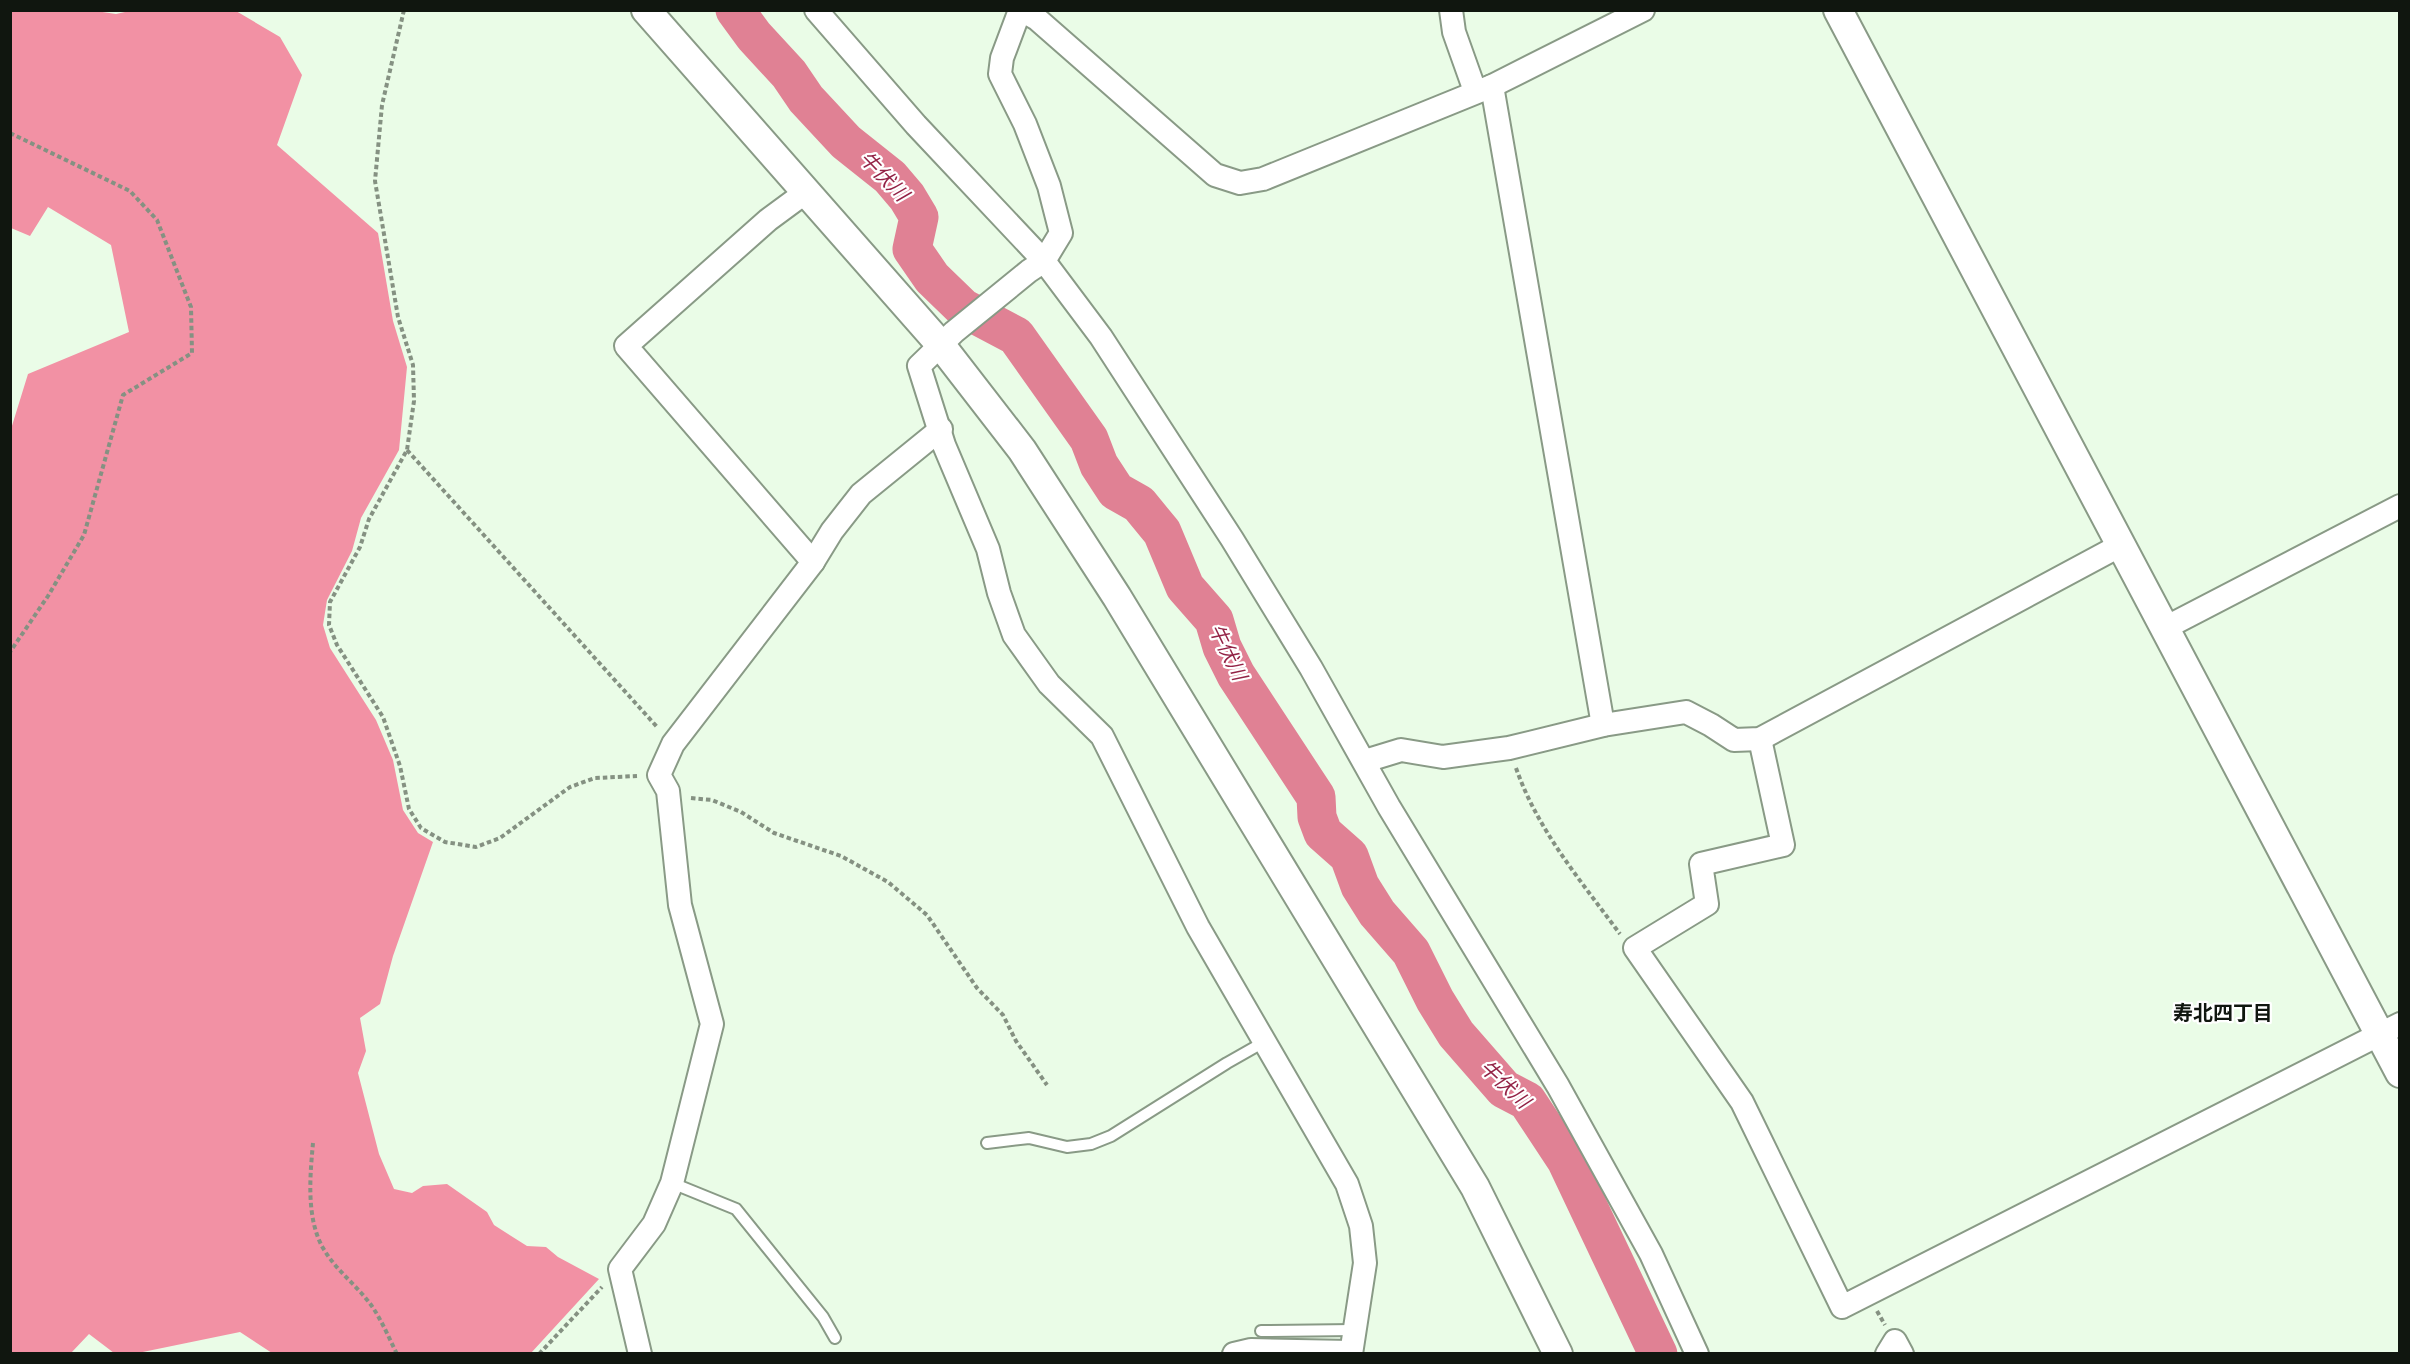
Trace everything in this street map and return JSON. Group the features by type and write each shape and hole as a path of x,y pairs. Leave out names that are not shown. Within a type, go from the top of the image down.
{"street":[{"path":"646,10 806,192 947,338 1117,597 1292,890 1475,1186 1558,1353"},
{"path":"816,10 1036,266 1101,337 1232,539 1365,761 1389,807 1558,1086 1651,1254 1697,1353"},
{"path":"1234,1353 1251,1350 1351,1353 1365,1263 1361,1226 1347,1184 1198,927 1102,736 1049,684 1014,635 999,593 988,549 944,445 919,366 947,338 1036,266 1061,233 1049,186 1024,124 1000,74 1002,58 1021,10 1037,19 1215,175 1240,183 1263,179 1483,88 1643,10"},
{"path":"1451,10 1454,32 1483,88 1603,725"},
{"path":"1838,10 2121,545 2163,629 2389,1029 2400,1073"},
{"path":"806,192 768,220 626,346 813,562"},
{"path":"640,1353 620,1269 654,1224 672,1183 712,1024 680,905 663,783 673,744 813,562 832,531 861,494 940,429"},
{"path":"2163,629 2400,506"},
{"path":"1365,761 1401,750 1443,757 1509,748 1603,725 1686,712 1734,740 1760,739 2121,545"},
{"path":"1760,739 1783,844 1701,864 1707,904 1635,948 1742,1102 1842,1307 2389,1029"}],"lane":[{"path":"987,1143 1029,1138 1067,1147 1091,1144 1111,1136 1264,1042"},
{"path":"672,1183 736,1209 823,1317 835,1338"},
{"path":"1261,1331 1354,1330"}],"path":[{"path":"404,10 382,105 375,181 398,317 413,365 414,401 407,450 369,519 360,547 330,602 329,625 337,645 383,717 400,766 409,809 422,828 445,842 476,847 500,838 570,787 595,778 663,783 692,798 712,800 741,812 774,833 841,856 888,882 927,915 977,988 1003,1015 1016,1041 1047,1085"},
{"path":"10,133 130,191 157,220 191,307 192,352 123,395 84,535 48,596 10,652"},
{"path":"407,450 673,744"},
{"path":"1509,748 1524,790 1551,843 1629,945 1635,948"},
{"path":"313,1143 310,1178 314,1220 322,1247 340,1273 368,1301 397,1353"},
{"path":"539,1353 620,1269"},
{"path":"1867,1294 1895,1349"}],"shaded area":[{"path":"89,10 116,14 134,10 236,11 280,37 302,75 277,145 378,233 393,321 407,367 399,450 361,518 352,551 327,600 323,625 330,648 376,720 393,760 403,810 418,833 433,842 393,956 380,1004 360,1018 366,1051 358,1073 379,1154 394,1189 412,1193 423,1186 447,1184 487,1212 494,1225 527,1246 546,1247 558,1257 599,1279 531,1353 272,1353 240,1332 133,1354 114,1353 89,1334 71,1353 11,1353 11,429 28,374 129,332 111,245 48,207 30,236 11,228 11,11"}],"waterway":[{"name":"牛伏川","path":"735,10 754,36 789,74 806,99 846,142 890,177 907,197 919,217 912,249 932,278 963,308 1016,336 1089,439 1099,465 1116,491 1139,504 1162,532 1185,587 1214,620 1222,647 1236,675 1316,797 1317,817 1323,833 1349,856 1360,886 1377,913 1411,952 1435,1000 1456,1034 1504,1089 1527,1101 1566,1160 1658,1354"}],"district":[{"name":"寿北四丁目","path":"2223,1013"}]}
